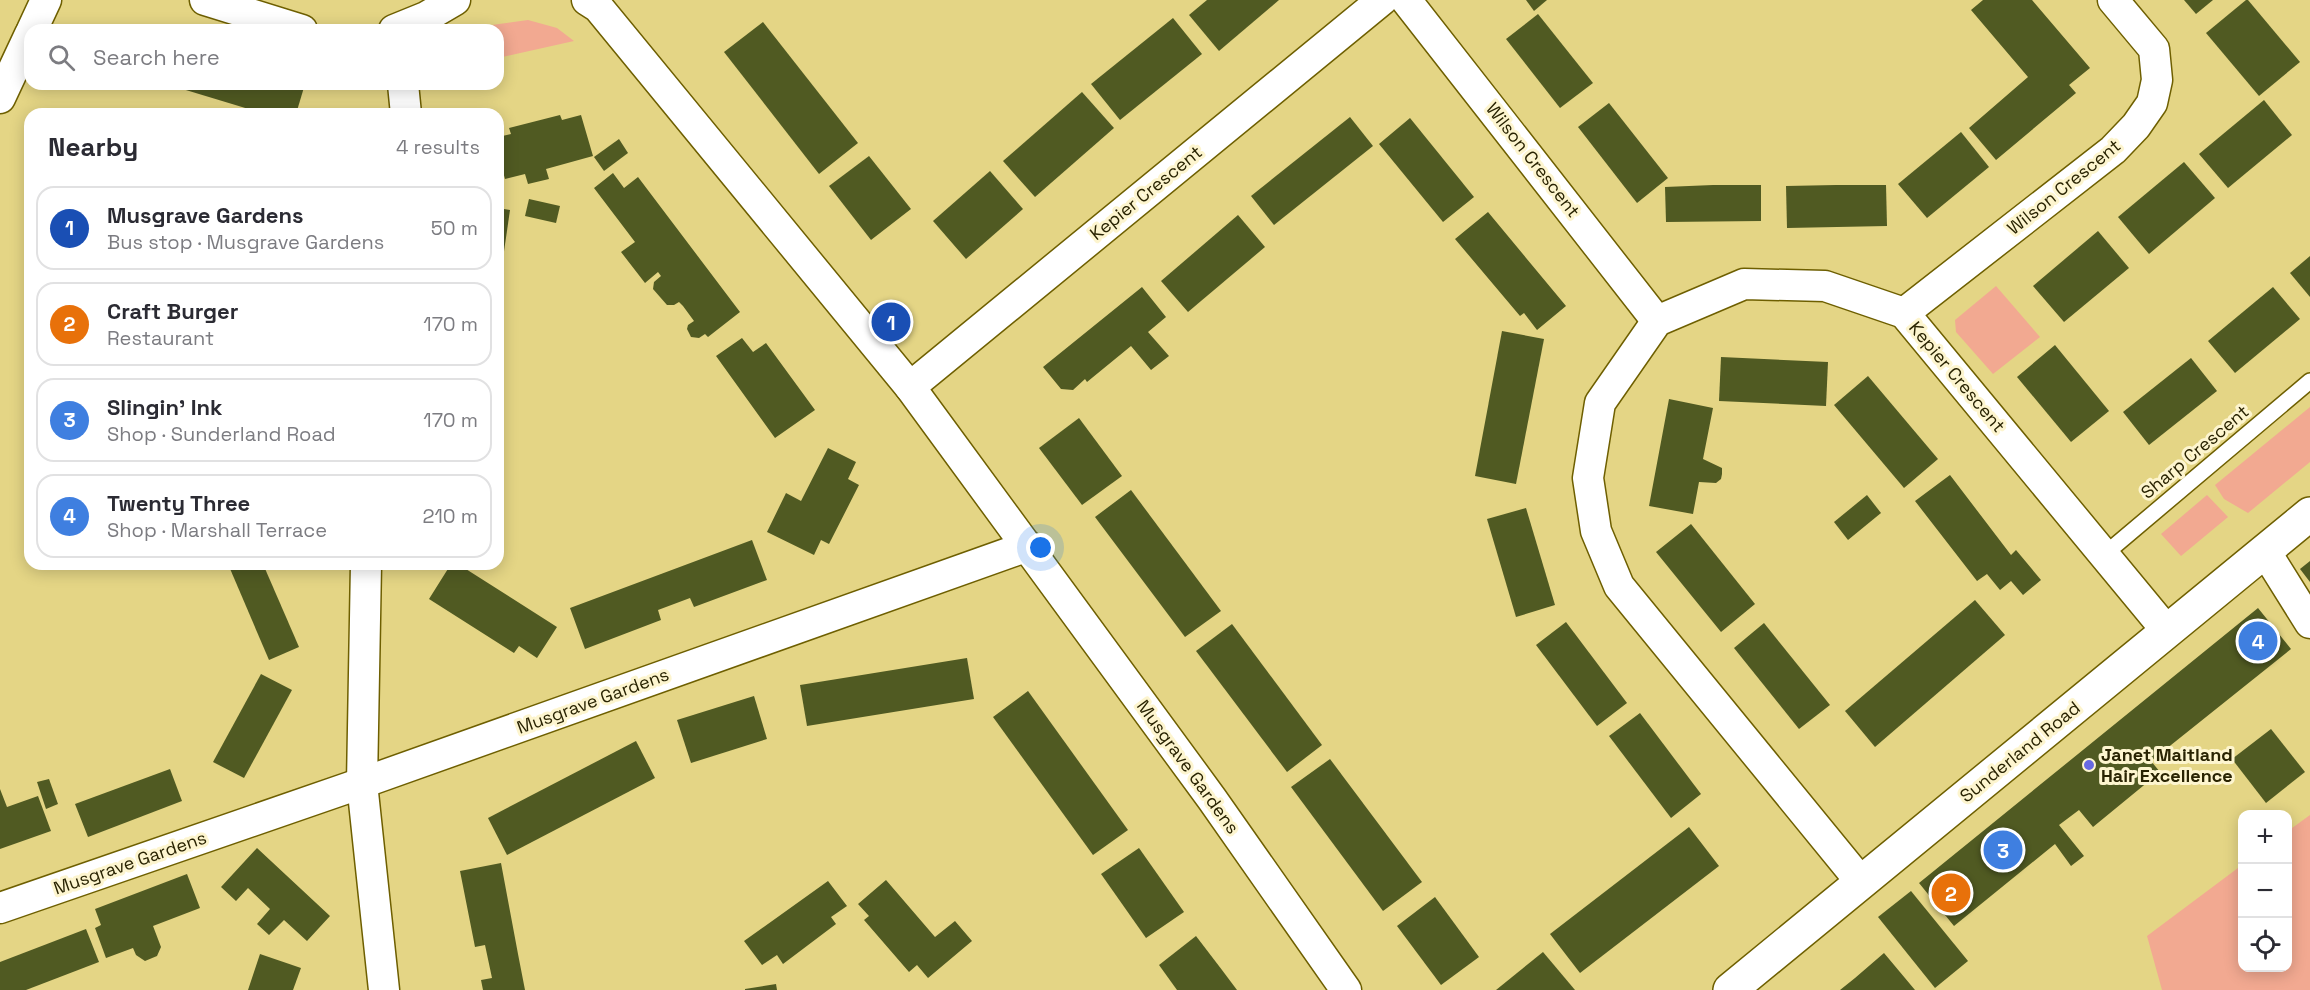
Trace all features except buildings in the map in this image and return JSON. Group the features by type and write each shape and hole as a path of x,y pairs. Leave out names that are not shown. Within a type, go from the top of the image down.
{"street":[{"path":"35,24 46,0"},
{"path":"205,0 283,24"},
{"path":"409,24 455,0"},
{"name":"Kepier Crescent","path":"910,387 1382,0"},
{"name":"Wilson Crescent","path":"1406,0 1657,321"},
{"name":"Wilson Crescent","path":"1904,313 2113,150 2136,126 2152,103 2157,80 2154,50 2113,0"},
{"name":"Musgrave Gardens","path":"597,2 910,387 1212,799 1346,990"},
{"path":"0,98 24,47"},
{"path":"404,90 405,108"},
{"name":"Kepier Crescent","path":"1657,321 1744,284 1825,286 1904,313 2167,631"},
{"path":"1657,321 1600,403 1588,478 1596,531 1619,586 1862,882"},
{"name":"Sunderland Road","path":"1730,990 2310,514"},
{"name":"Musgrave Gardens","path":"0,908 362,783 1028,546"},
{"path":"2265,551 2310,623"},
{"path":"366,570 362,783 384,990"}],"lane":[{"name":"Sharp Crescent","path":"2105,554 2310,381"}],"shaded area":[{"path":"528,20 557,28 574,41 504,57 504,24 499,24"},
{"path":"1996,286 2040,337 1993,374 1956,332 1955,320"},
{"path":"2310,407 2310,462 2248,513 2224,499 2215,485"},
{"path":"2207,495 2228,517 2181,556 2161,534"},
{"path":"2310,815 2310,990 2162,990 2147,936 2238,868 2238,972 2292,972 2292,828"}],"place":[{"name":"Musgrave Gardens","path":"891,322"},
{"name":"Twenty Three","path":"2258,641"},
{"name":"Janet Maitland Hair Excellence","path":"2089,765"},
{"name":"Slingin' Ink","path":"2003,850"},
{"name":"Craft Burger","path":"1951,893"}]}
